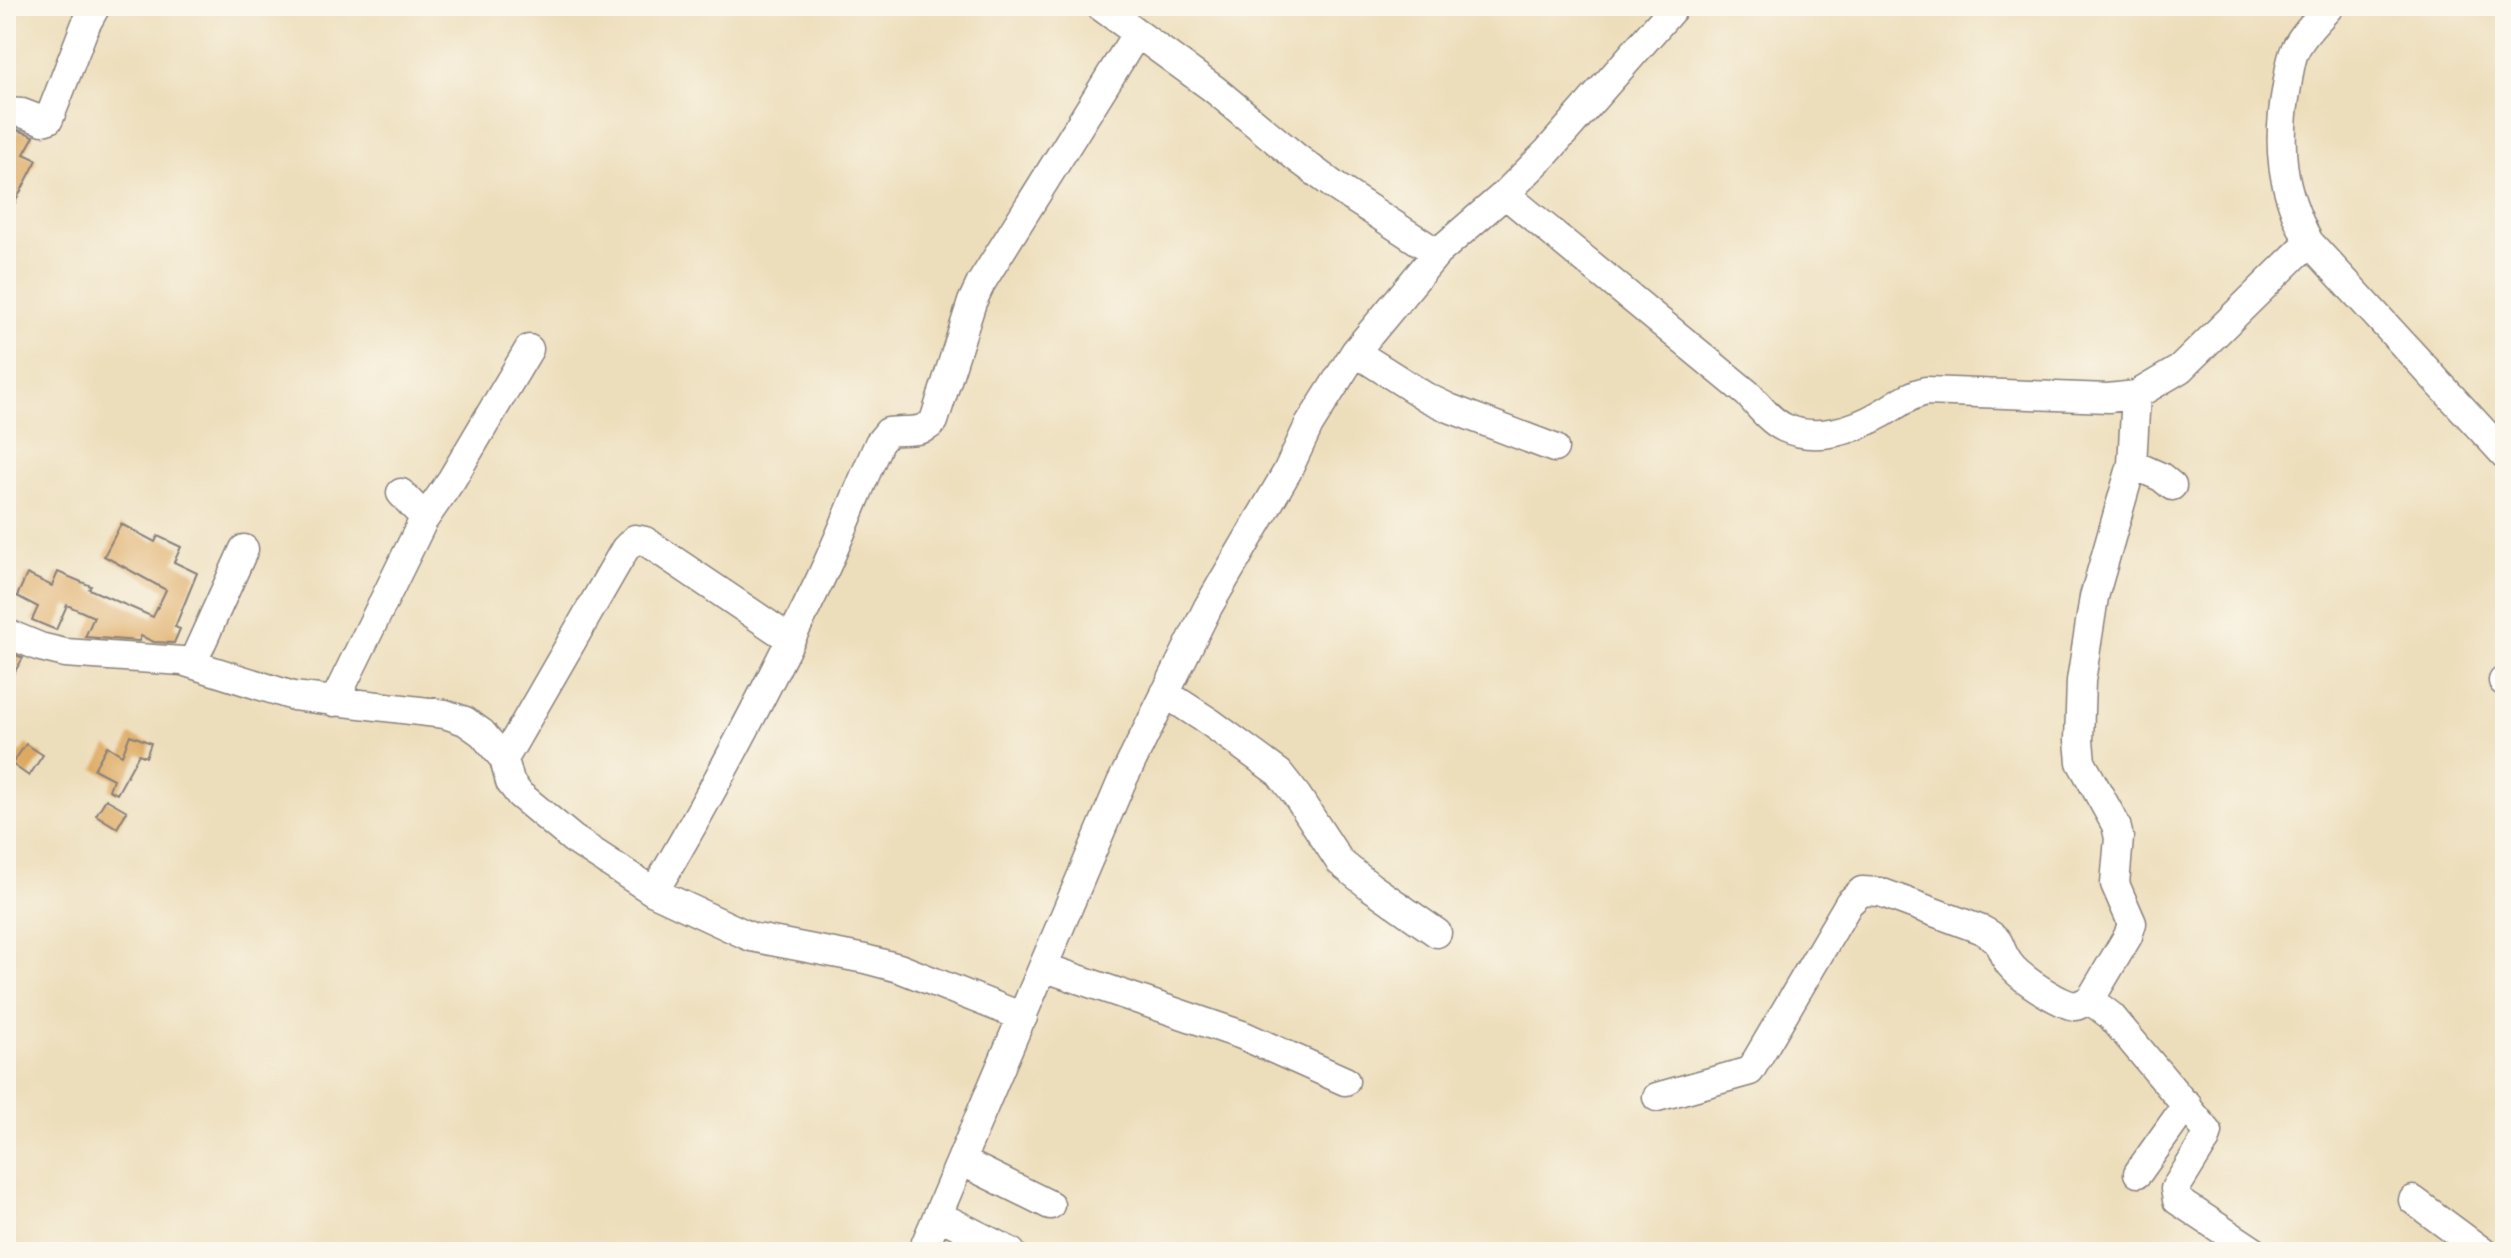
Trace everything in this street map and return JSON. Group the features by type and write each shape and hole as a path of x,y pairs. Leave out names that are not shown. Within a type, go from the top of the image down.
{"street":[{"path":"6,112 22,113 43,121 49,119 85,26 96,6"},
{"path":"1100,6 1214,89 1307,165 1437,253"},
{"path":"922,1252 1121,783 1229,567 1287,472 1309,425 1355,352 1437,253 1505,194 1547,152 1675,6"},
{"path":"2330,6 2302,38 2294,53 2284,105 2280,148 2295,215 2309,242 2505,455"},
{"path":"654,892 713,792 790,639 882,437 893,431 918,431 934,421 981,283 1137,33"},
{"path":"1505,194 1748,394 1766,414 1793,430 1831,434 1881,414 1910,395 1926,391 2108,398 2136,395 2180,369 2309,242"},
{"path":"334,702 423,521 458,469 529,349"},
{"path":"1355,352 1426,397 1554,448"},
{"path":"1657,1097 1744,1074 1753,1067 1849,903 1862,891 1880,892 1982,930 2002,945 2007,961 2018,973 2060,1001 2076,1006 2090,1000 2128,936 2132,923 2115,884 2119,838 2116,825 2081,762 2079,740 2081,681 2094,597 2132,464 2136,395"},
{"path":"2132,464 2161,477 2172,486"},
{"path":"401,493 421,514 423,521"},
{"path":"504,759 625,549 635,539 645,541 790,639"},
{"path":"192,664 244,549"},
{"path":"6,633 65,653 163,658 192,664 275,691 334,702 445,714 465,721 482,733 504,759 510,782 520,795 573,839 654,892 751,937 899,968 1023,1017"},
{"path":"1165,693 1279,773 1340,862 1437,933"},
{"path":"1043,967 1242,1035 1345,1081"},
{"path":"2090,1000 2111,1016 2187,1104 2208,1135 2175,1189 2175,1196 2184,1207 2255,1252"},
{"path":"2138,1173 2187,1104"},
{"path":"961,1161 1050,1205"},
{"path":"2413,1200 2483,1252"},
{"path":"938,1215 1011,1252"},
{"path":"2499,1252 2505,1242"}],"building":[{"path":"18,130 34,136 24,154 37,160 6,220 6,154"},
{"path":"121,524 155,542 158,536 181,547 174,562 197,573 175,627 180,629 174,643 154,642 141,636 139,641 85,637 94,617 67,605 56,630 32,620 38,607 17,596 27,574 52,586 58,572 153,617 166,590 104,556"},
{"path":"6,651 23,658 6,686"},
{"path":"130,735 151,743 146,757 139,754 117,794 109,790 113,779 94,769 107,746 122,755"},
{"path":"26,744 43,755 29,776 12,764"},
{"path":"106,799 127,811 117,828 96,815"}]}
